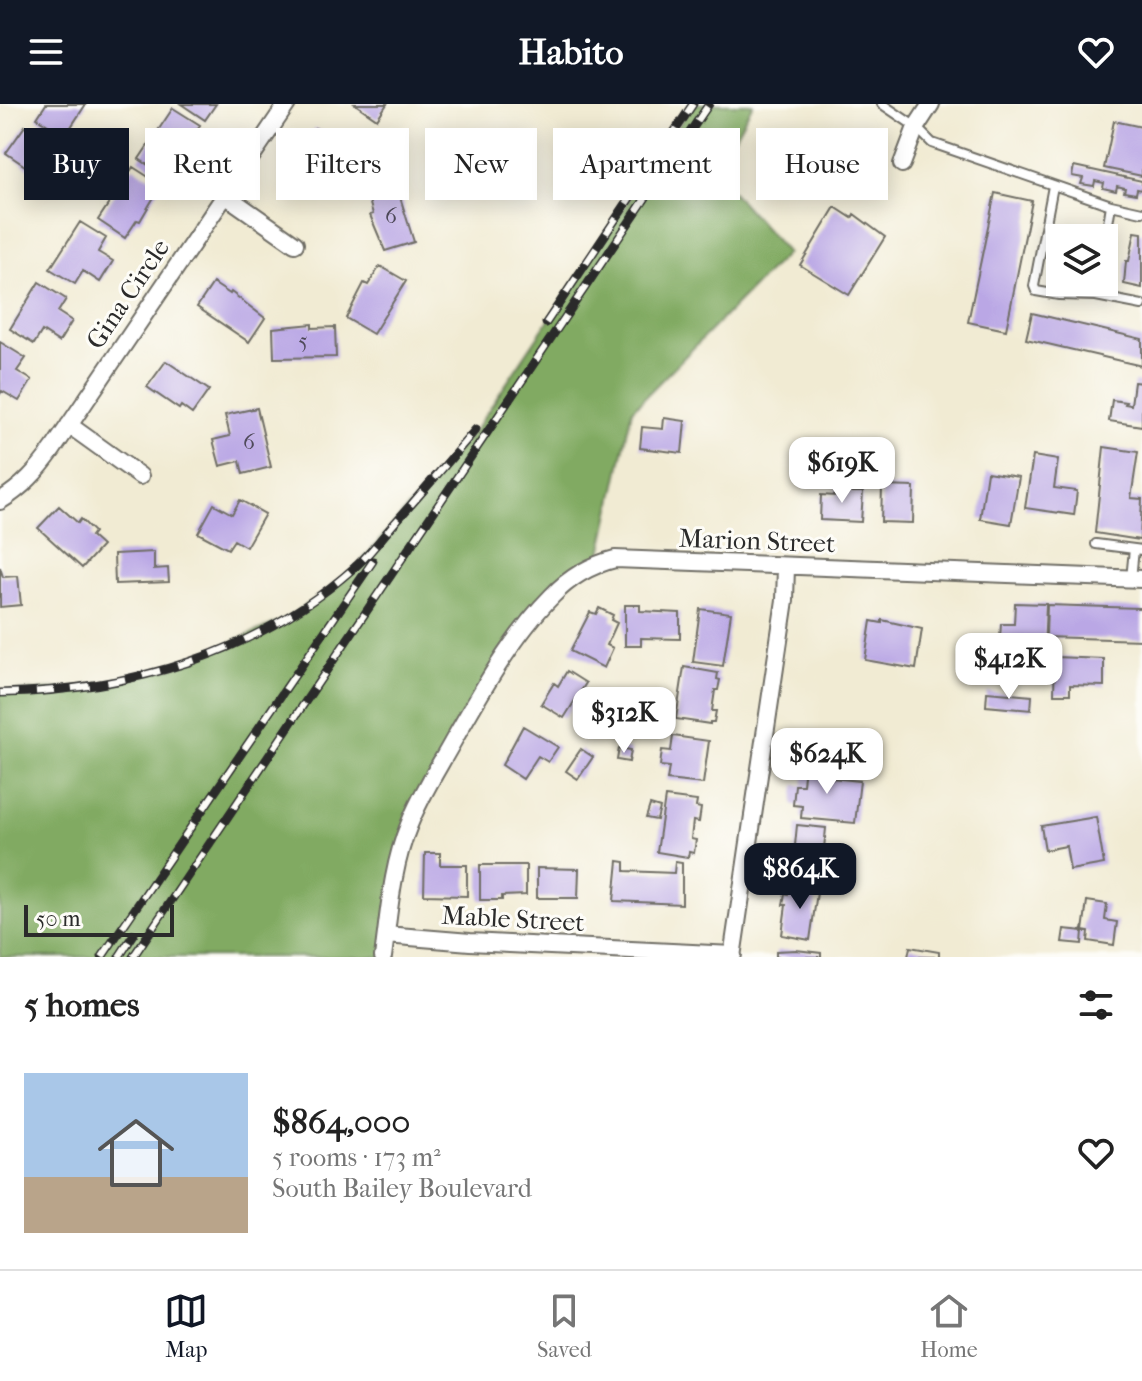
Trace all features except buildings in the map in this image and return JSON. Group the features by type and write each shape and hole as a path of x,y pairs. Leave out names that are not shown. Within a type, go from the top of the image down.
{"street":[{"name":"Gina Circle","path":"260,144 287,104"},
{"path":"902,164 916,127 931,104"},
{"name":"Gina Circle","path":"0,501 36,473 222,200"},
{"path":"232,200 295,244"},
{"path":"69,425 140,476"},
{"name":"Marion Street","path":"383,957 394,882 409,825 456,736 511,647 550,597 572,578 599,563 615,559 1136,579"},
{"path":"732,956 785,600 786,567"},
{"name":"Mable Street","path":"386,935 732,956"}],"lane":[{"path":"882,104 916,127 932,143 1053,186 1142,212"},
{"path":"1046,293 1036,291 1034,286 1053,186"},
{"path":"1108,224 1111,205"},
{"path":"1096,296 1142,305"},
{"path":"1096,544 1138,549 1136,579"}],"green space":[{"path":"693,104 753,104 740,128 677,128"},
{"path":"629,200 740,200 787,253 632,410 599,563 572,578 511,647 409,825 383,957 0,957 0,692 81,688 171,668 285,619 323,594 358,565 476,429"}],"railway":[{"path":"546,323 693,104"},
{"path":"133,957 709,104"},
{"path":"0,693 96,685 143,675 234,645 277,623 317,597 360,562 476,429"},
{"path":"102,957 373,561"},
{"path":"119,957 134,934"}]}
